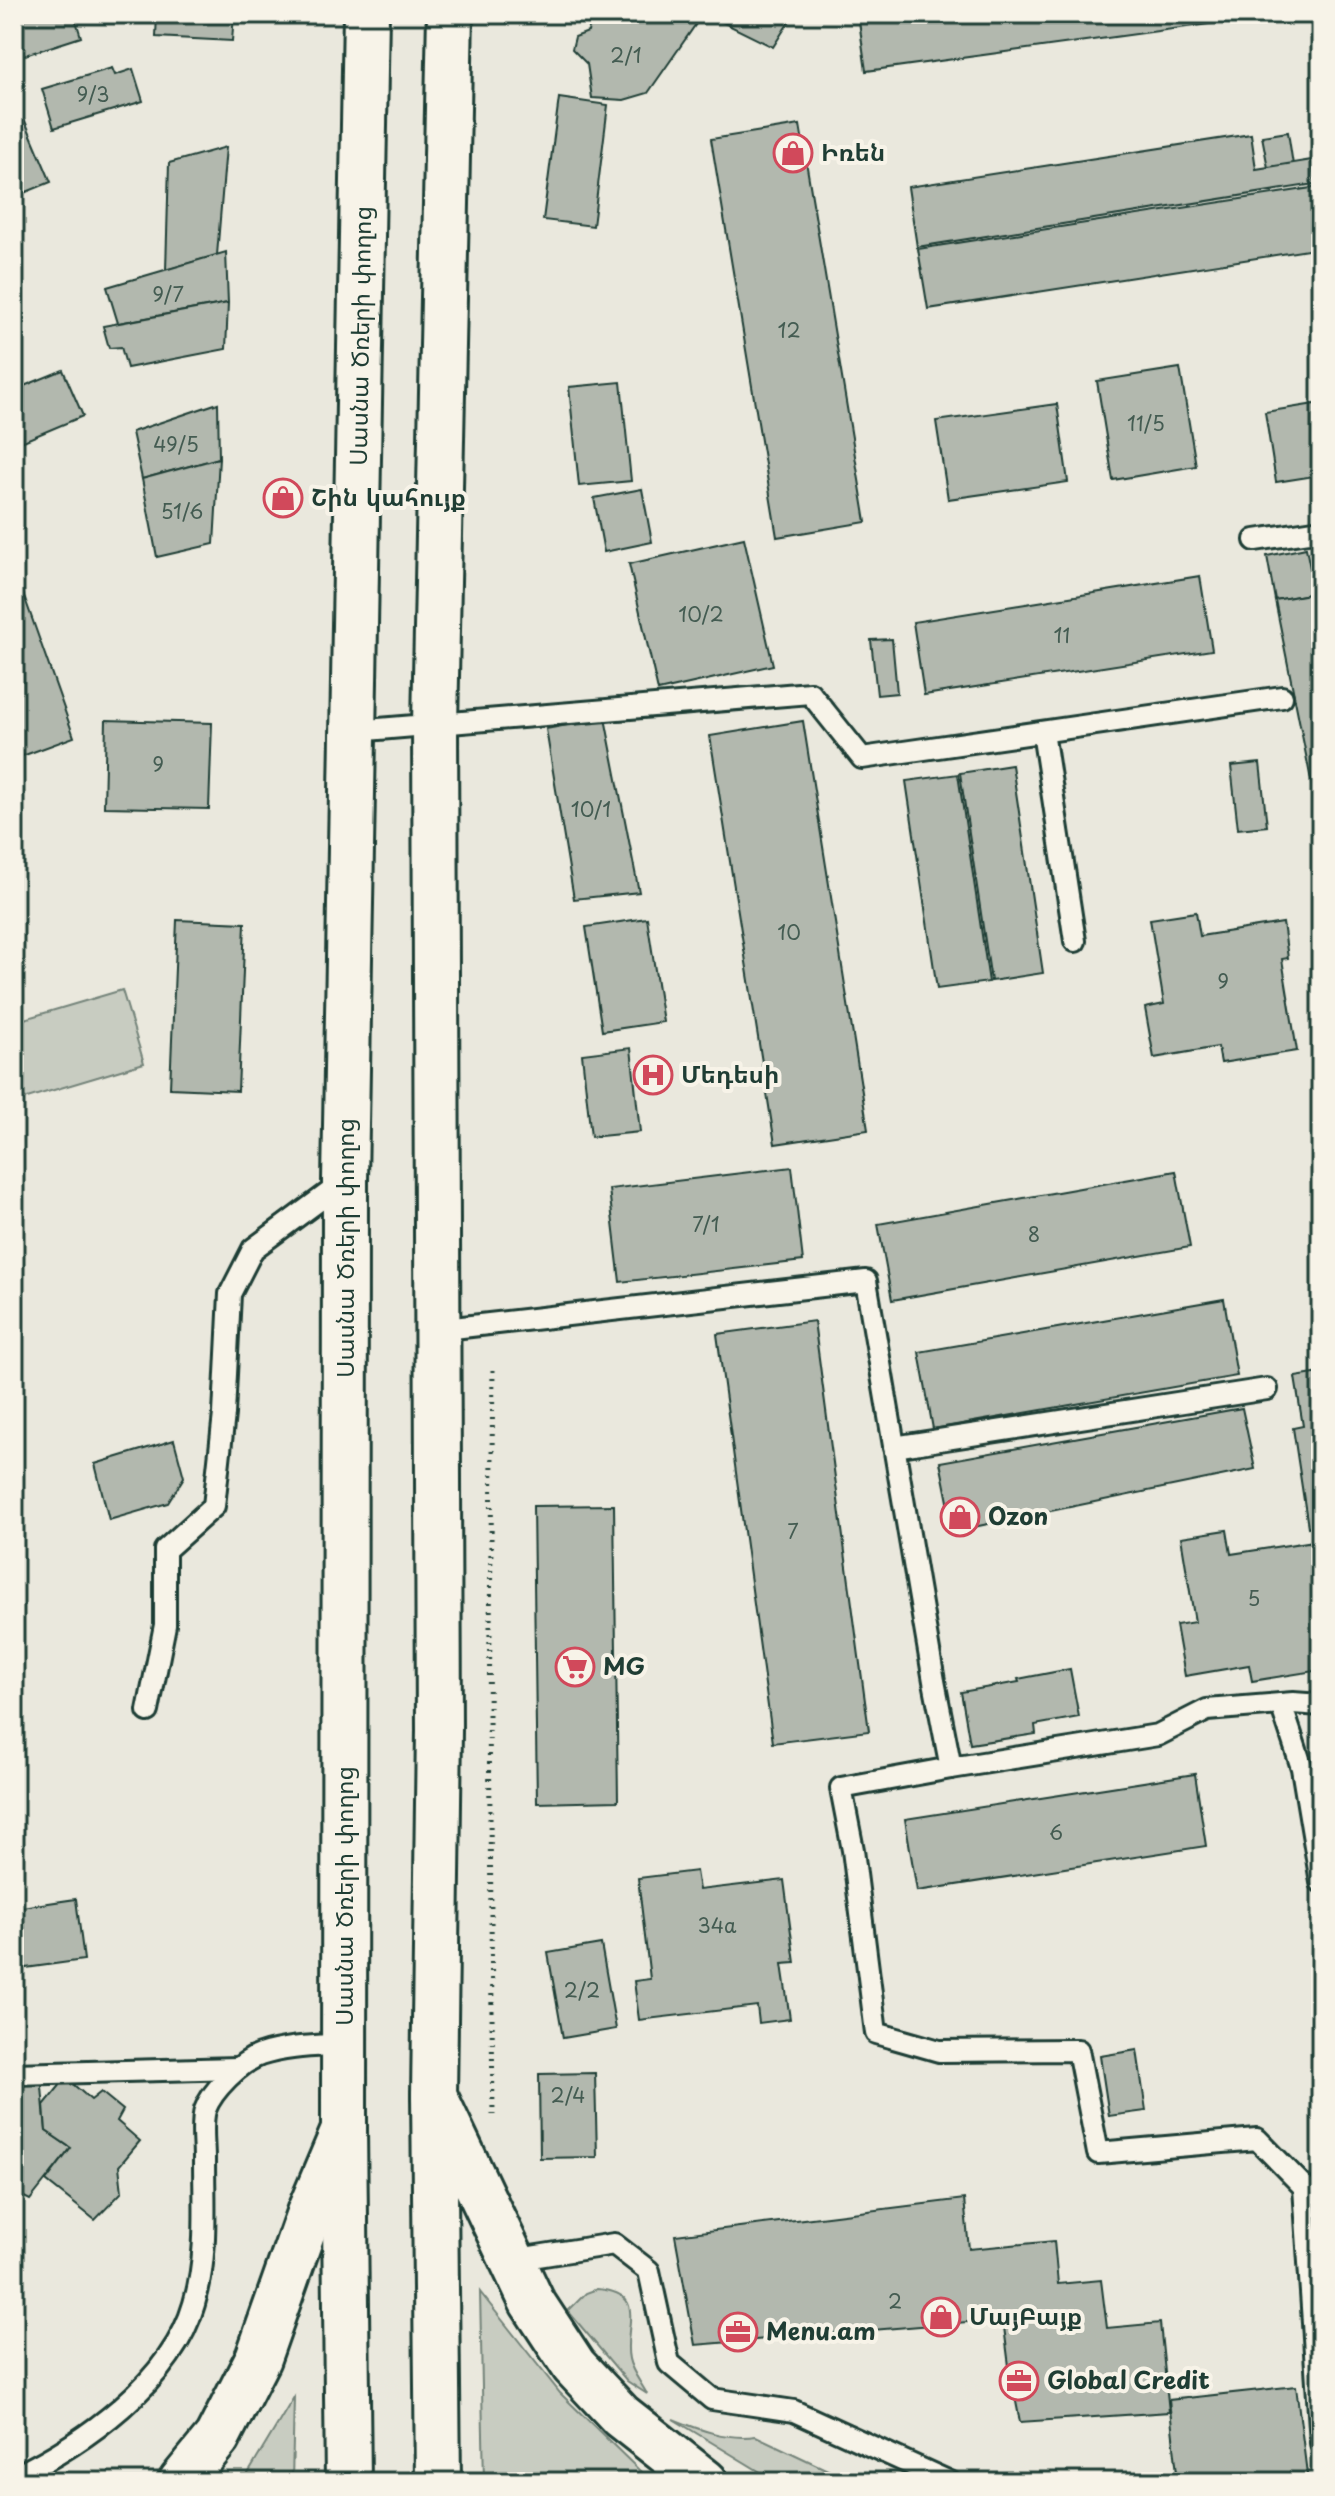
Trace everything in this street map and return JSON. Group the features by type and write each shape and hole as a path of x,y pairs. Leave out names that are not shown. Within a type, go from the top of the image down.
{"main road":[{"name":"Սասնա Ծռերի փողոց","path":"348,2482 344,2130 345,1181 366,14"},
{"path":"438,2482 434,2095 439,1730 435,724 450,14"},
{"path":"434,2095 532,2302 574,2366 621,2416 705,2482"},
{"path":"181,2482 217,2438 258,2358 309,2213 344,2130"}],"lane":[{"path":"1255,540 1321,530"},
{"path":"355,731 810,693 862,758 1282,697"},
{"path":"1043,732 1075,941"},
{"path":"148,1711 165,1625 165,1550 214,1506 224,1414 230,1294 253,1249 345,1181"},
{"path":"436,1330 866,1281 951,1768"},
{"path":"894,1447 1267,1389"},
{"path":"1281,1704 1312,1766 1321,1882"},
{"path":"1321,1705 1281,1704 1207,1710 1158,1735 841,1788 853,1850 876,2033 939,2051 1078,2050 1098,2153 1257,2139 1304,2187 1321,2443"},
{"path":"14,2477 50,2459 133,2397 159,2369 178,2341 194,2306 204,2261 205,2110 237,2068 259,2055 345,2044"},
{"path":"14,2074 237,2068"},
{"path":"512,2260 614,2244 649,2271 669,2363 712,2399 794,2411 950,2482"}],"path":[{"path":"493,1370 489,1715 493,2123"}],"shaded area":[{"path":"122,990 144,1063 14,1102 14,1022"},
{"path":"597,2289 623,2297 629,2305 629,2359 647,2394 627,2381 568,2311 586,2293"},
{"path":"480,2292 560,2393 642,2473 656,2482 484,2482"},
{"path":"294,2397 292,2482 243,2482"},
{"path":"673,2419 724,2435 756,2436 853,2482 777,2482"}],"building":[{"path":"14,14 74,14 81,37 19,57 14,41"},
{"path":"157,14 234,14 232,41 156,37"},
{"path":"591,14 686,14 698,21 648,93 624,100 592,98 587,64 572,49 575,37 588,32"},
{"path":"706,14 794,14 773,47"},
{"path":"858,14 1245,14 1246,19 866,71"},
{"path":"112,68 115,75 133,69 143,101 54,128 42,89"},
{"path":"559,98 608,105 593,226 543,220"},
{"path":"25,121 51,182 14,197 14,126"},
{"path":"800,125 866,522 777,537 711,139"},
{"path":"1288,132 1293,165 1268,168 1262,136"},
{"path":"1251,134 1256,169 1312,160 1315,184 917,247 908,187"},
{"path":"226,147 217,255 166,270 169,163"},
{"path":"1318,187 1321,248 928,309 918,249"},
{"path":"226,252 228,303 118,323 107,287"},
{"path":"228,303 226,349 127,368 121,347 109,348 103,326"},
{"path":"1180,368 1196,466 1113,480 1097,381"},
{"path":"63,370 83,416 14,445 14,390"},
{"path":"621,382 631,481 579,486 569,387"},
{"path":"218,403 219,458 142,479 132,432"},
{"path":"1321,403 1321,475 1276,482 1265,412"},
{"path":"1057,404 1068,482 948,499 936,421"},
{"path":"219,458 214,544 157,557 142,479"},
{"path":"642,489 652,542 604,552 594,498"},
{"path":"744,538 773,665 658,691 629,564"},
{"path":"1306,548 1315,593 1275,600 1267,556"},
{"path":"1200,576 1212,650 924,695 913,622"},
{"path":"23,593 74,737 14,759 14,596"},
{"path":"1315,593 1321,621 1321,830 1275,600"},
{"path":"892,639 897,693 877,695 871,640"},
{"path":"605,718 639,892 574,899 546,729"},
{"path":"106,720 212,723 209,809 104,807"},
{"path":"803,721 868,1130 775,1144 710,736"},
{"path":"1260,763 1267,826 1238,829 1231,766"},
{"path":"1012,765 1043,973 991,981 960,773"},
{"path":"958,774 989,982 937,989 906,781"},
{"path":"1196,912 1200,936 1283,923 1288,958 1282,959 1297,1051 1221,1063 1218,1047 1154,1058 1145,1008 1164,1004 1150,919"},
{"path":"647,918 663,1022 602,1031 586,927"},
{"path":"177,920 245,923 238,1091 170,1088"},
{"path":"631,1048 640,1132 591,1137 582,1054"},
{"path":"792,1167 803,1261 620,1282 609,1189"},
{"path":"1176,1171 1190,1247 892,1300 878,1224"},
{"path":"1224,1299 1237,1376 933,1429 919,1352"},
{"path":"814,1321 869,1731 773,1743 717,1334"},
{"path":"1321,1373 1321,1525 1308,1527 1293,1428 1303,1426 1295,1377"},
{"path":"1242,1408 1255,1469 954,1531 940,1462"},
{"path":"174,1440 184,1477 168,1503 109,1520 95,1464"},
{"path":"614,1505 618,1801 537,1803 533,1506"},
{"path":"1227,1530 1231,1554 1314,1541 1320,1576 1313,1577 1321,1628 1321,1670 1252,1681 1249,1665 1185,1676 1176,1625 1195,1622 1181,1537"},
{"path":"1070,1669 1079,1717 1035,1725 1036,1734 970,1744 961,1692"},
{"path":"1195,1774 1206,1846 917,1891 905,1819"},
{"path":"696,1871 699,1890 784,1880 795,1963 782,1964 790,2019 759,2023 757,2006 639,2020 634,1981 650,1979 638,1878"},
{"path":"76,1899 84,1960 18,1969 14,1908"},
{"path":"601,1944 616,2029 563,2038 548,1953"},
{"path":"1137,2050 1146,2111 1109,2116 1100,2056"},
{"path":"595,2073 597,2157 540,2158 539,2074"},
{"path":"41,2076 46,2131 71,2148 30,2200 14,2192 14,2078"},
{"path":"66,2078 91,2100 101,2092 123,2110 117,2121 140,2141 119,2166 122,2192 95,2220 46,2181 71,2148 46,2131 44,2105"},
{"path":"964,2199 969,2249 1054,2241 1058,2284 1101,2280 1107,2328 1160,2323 1169,2412 1020,2422 1003,2319 695,2345 675,2235"},
{"path":"1296,2386 1308,2482 1178,2482 1169,2400"}],"place":[{"name":"Իռեն","path":"793,153"},
{"name":"Շին կահույք","path":"283,498"},
{"name":"Մեդեսի","path":"653,1075"},
{"name":"Ozon","path":"960,1517"},
{"name":"MG","path":"575,1667"},
{"name":"ՄայԲայք","path":"941,2317"},
{"name":"Menu.am","path":"738,2332"},
{"name":"Global Credit","path":"1019,2381"}]}
